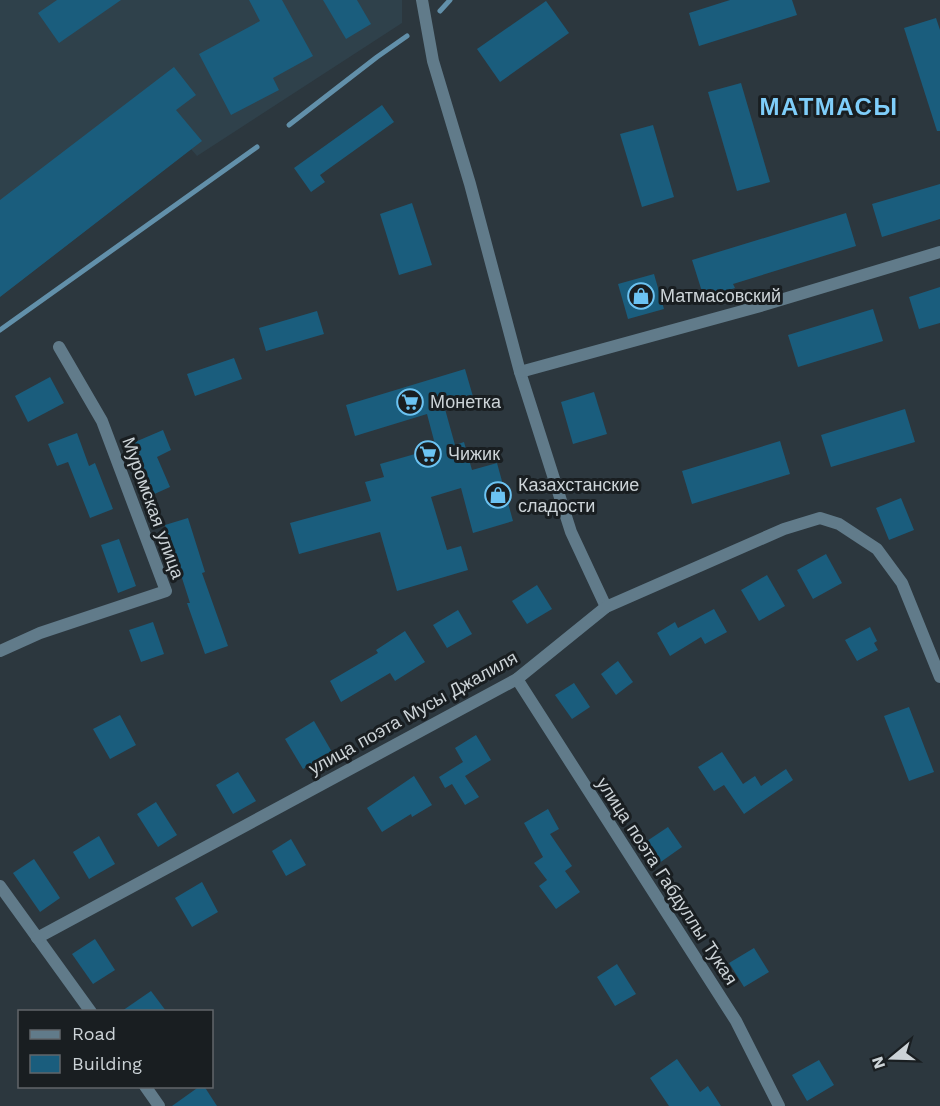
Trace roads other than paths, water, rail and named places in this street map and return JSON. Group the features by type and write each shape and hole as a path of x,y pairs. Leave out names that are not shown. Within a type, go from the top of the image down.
{"street":[{"path":"422,0 433,61 470,184 520,372 570,532 606,608"},
{"path":"520,372 724,316 940,252"},
{"name":"Муромская улица","path":"0,651 40,633 166,591 102,421 59,346"},
{"name":"улица поэта Мусы Джалиля","path":"37,938 517,679 606,608 784,529 820,518 839,524 877,549 902,583 940,677"},
{"name":"улица поэта Габдуллы Тукая","path":"517,679 736,1021 780,1106"},
{"path":"0,886 90,1010"},
{"path":"146,1088 159,1106"}],"waterway":[{"path":"440,11 450,0"},
{"path":"289,125 407,36"},
{"path":"0,330 257,147"}],"place":[{"name":"Матмасовский","path":"641,296"},
{"name":"Монетка","path":"410,402"},
{"name":"Чижик","path":"428,454"},
{"name":"Казахстанские сладости","path":"498,495"}],"district":[{"name":"МАТМАСЫ","path":"829,107"}]}
